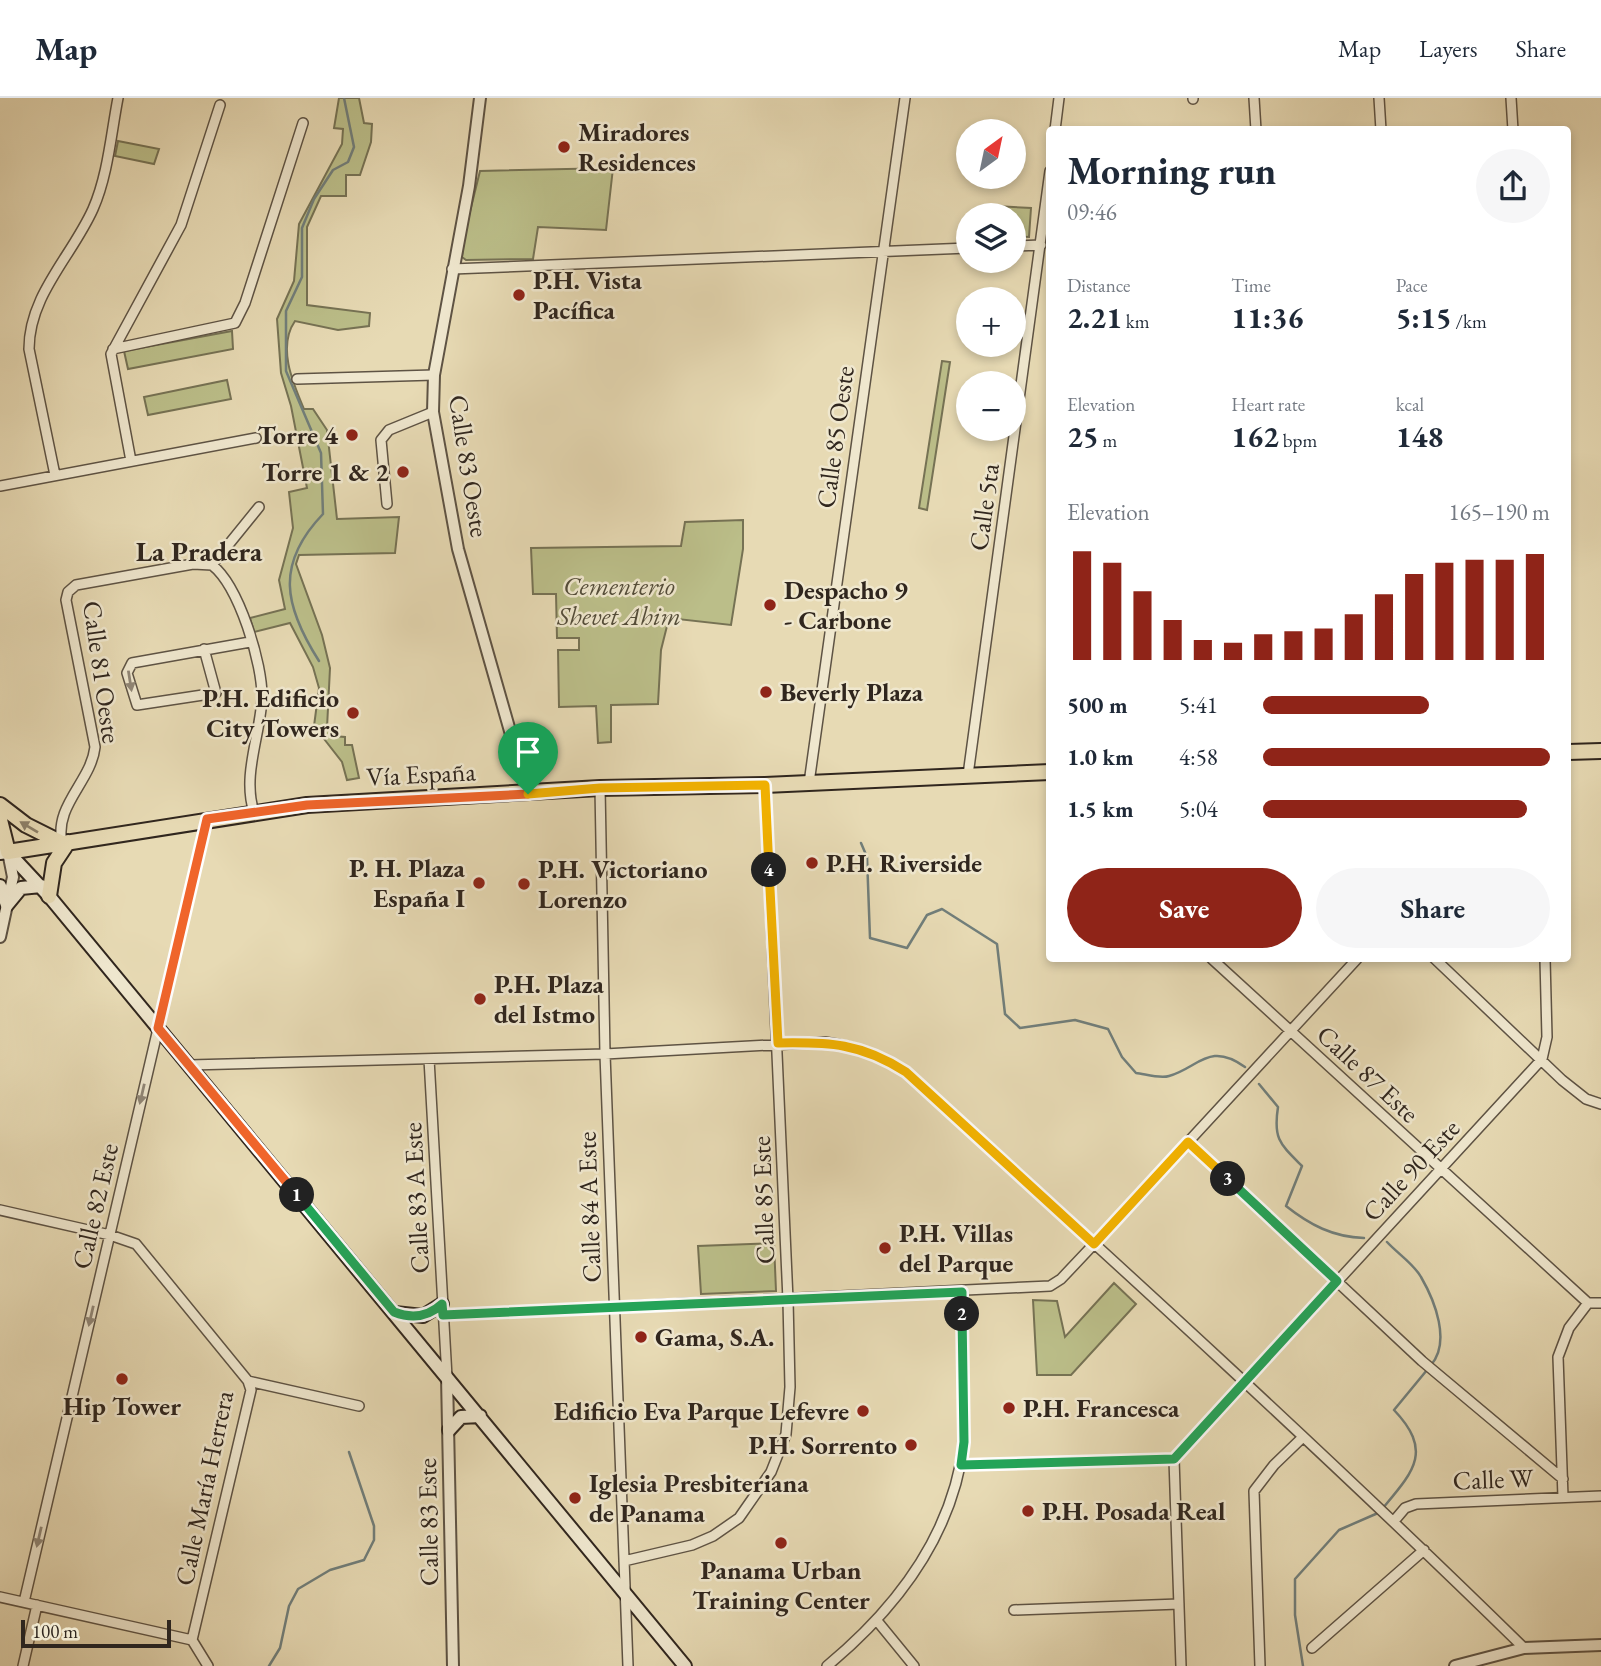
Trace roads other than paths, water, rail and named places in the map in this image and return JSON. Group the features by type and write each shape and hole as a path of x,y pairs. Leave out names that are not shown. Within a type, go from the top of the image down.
{"main road":[{"path":"1571,752 1601,751"},
{"name":"Vía España","path":"3,848 65,842 307,805 600,788 765,785 1046,772"},
{"path":"0,805 26,825 65,842 54,863 45,891"},
{"path":"0,820 3,848 45,891 685,1666"},
{"path":"0,886 7,905 23,886 45,891"},
{"path":"394,1312 423,1316 443,1310"},
{"path":"449,1430 461,1417 480,1416"}],"street":[{"path":"55,475 29,349 29,334 39,301 93,209 118,98"},
{"name":"Calle 83 Oeste","path":"480,98 469,186 434,375 433,412 458,550 528,794"},
{"name":"Calle 85 Oeste","path":"809,783 905,98"},
{"path":"1056,126 1059,98"},
{"path":"1254,98 1256,126"},
{"path":"1380,98 1381,126"},
{"path":"1511,98 1513,126"},
{"path":"131,461 111,354 181,225 220,105"},
{"path":"113,349 235,323 245,303 303,123"},
{"name":"Calle 5ta","path":"968,775 1046,204"},
{"path":"1026,246 1041,245"},
{"path":"452,269 956,248"},
{"path":"298,379 434,375"},
{"path":"387,504 381,440 389,430 433,412"},
{"path":"0,486 256,438"},
{"path":"254,811 248,795 262,699 260,678 233,590 224,574 212,565 259,507"},
{"name":"Calle 81 Oeste","path":"65,842 58,827 71,795 94,755 95,747 66,600 68,592 76,586 193,564 212,565"},
{"path":"204,649 216,693 137,705 127,673 132,663 204,649 250,642"},
{"name":"Calle 85 Este","path":"624,1561 673,1551 713,1536 739,1518 757,1496 786,1434 790,1394 788,1300 765,785"},
{"name":"Calle 84 A Este","path":"600,788 605,1054 628,1666"},
{"name":"Calle 82 Este","path":"24,1602 207,819"},
{"path":"0,937 13,877 3,848"},
{"name":"Calle 87 Este","path":"1215,962 1588,1303"},
{"path":"443,1310 614,1309 1050,1286 1061,1279 1094,1244 1354,962"},
{"path":"1438,962 1576,1092 1601,1104"},
{"path":"1542,1059 1547,1037 1545,962"},
{"path":"190,1065 605,1054 825,1042 856,1047 885,1059 906,1072 1094,1244 1377,1505 1524,1648"},
{"name":"Calle 83 A Este","path":"429,1059 447,1377"},
{"name":"Calle 90 Este","path":"1174,1459 1542,1059"},
{"path":"1188,1142 1422,1362 1563,1479"},
{"name":"Calle María Herrera","path":"0,1210 130,1241 142,1250 248,1381 251,1390 192,1640"},
{"path":"827,1666 878,1622 928,1549 941,1524 961,1465 964,1442 962,1292"},
{"path":"1563,1497 1558,1357 1569,1328 1588,1303 1601,1303"},
{"name":"Calle 83 Este","path":"447,1377 453,1666"},
{"path":"248,1381 359,1406"},
{"path":"1260,1666 1254,1491 1274,1465 1303,1437"},
{"path":"961,1465 1174,1459 1181,1666"},
{"name":"Calle W","path":"1394,1521 1405,1508 1416,1504 1601,1496"},
{"path":"1312,1648 1424,1550"},
{"path":"0,1597 192,1640 208,1666"},
{"path":"1014,1610 1179,1604"},
{"path":"23,1666 37,1605"},
{"path":"878,1622 915,1666"},
{"path":"1455,1666 1524,1648 1601,1646"}],"waterway":[{"path":"319,661 298,622 290,586 291,568 297,550 323,514 321,453 286,371 286,311 302,277 302,228 314,199 333,170 348,162 354,147 344,98"},
{"path":"861,843 867,857 870,938 907,948 927,915 942,909 997,944 1005,1014 1020,1028 1075,1020 1108,1029 1122,1057 1136,1073 1152,1076 1169,1076 1213,1056 1222,1056 1245,1067"},
{"path":"1259,1084 1278,1107 1277,1127 1280,1140 1302,1166 1286,1206 1322,1229 1364,1238"},
{"path":"1387,1242 1418,1272 1436,1309 1440,1345 1431,1365"},
{"path":"1383,1508 1403,1483 1415,1460 1413,1437 1394,1410 1427,1370"},
{"path":"269,1666 280,1648 289,1606 298,1589 330,1570 364,1560 374,1540 374,1526 349,1452"},
{"path":"1303,1666 1295,1615 1295,1579 1339,1530 1378,1513"}],"place":[{"name":"Miradores Residences","path":"564,147"},
{"name":"P.H. Vista Pacífica","path":"519,295"},
{"name":"Torre 4","path":"352,435"},
{"name":"Torre 1 & 2","path":"403,472"},
{"name":"Despacho 9 - Carbone","path":"770,605"},
{"name":"Beverly Plaza","path":"766,692"},
{"name":"P.H. Edificio City Towers","path":"353,713"},
{"name":"P.H. Riverside","path":"812,863"},
{"name":"P. H. Plaza España I","path":"479,883"},
{"name":"P.H. Victoriano Lorenzo","path":"524,884"},
{"name":"P.H. Plaza del Istmo","path":"480,999"},
{"name":"P.H. Villas del Parque","path":"885,1248"},
{"name":"Gama, S.A.","path":"641,1337"},
{"name":"Hip Tower","path":"122,1379"},
{"name":"P.H. Francesca","path":"1009,1408"},
{"name":"Edificio Eva Parque Lefevre","path":"863,1411"},
{"name":"P.H. Sorrento","path":"911,1445"},
{"name":"Iglesia Presbiteriana de Panama","path":"575,1498"},
{"name":"P.H. Posada Real","path":"1028,1511"},
{"name":"Panama Urban Training Center","path":"781,1543"}],"district":[{"name":"La Pradera","path":"199,551"}],"park label":[{"name":"Cementerio Shevet Ahim","path":"619,601"}]}
